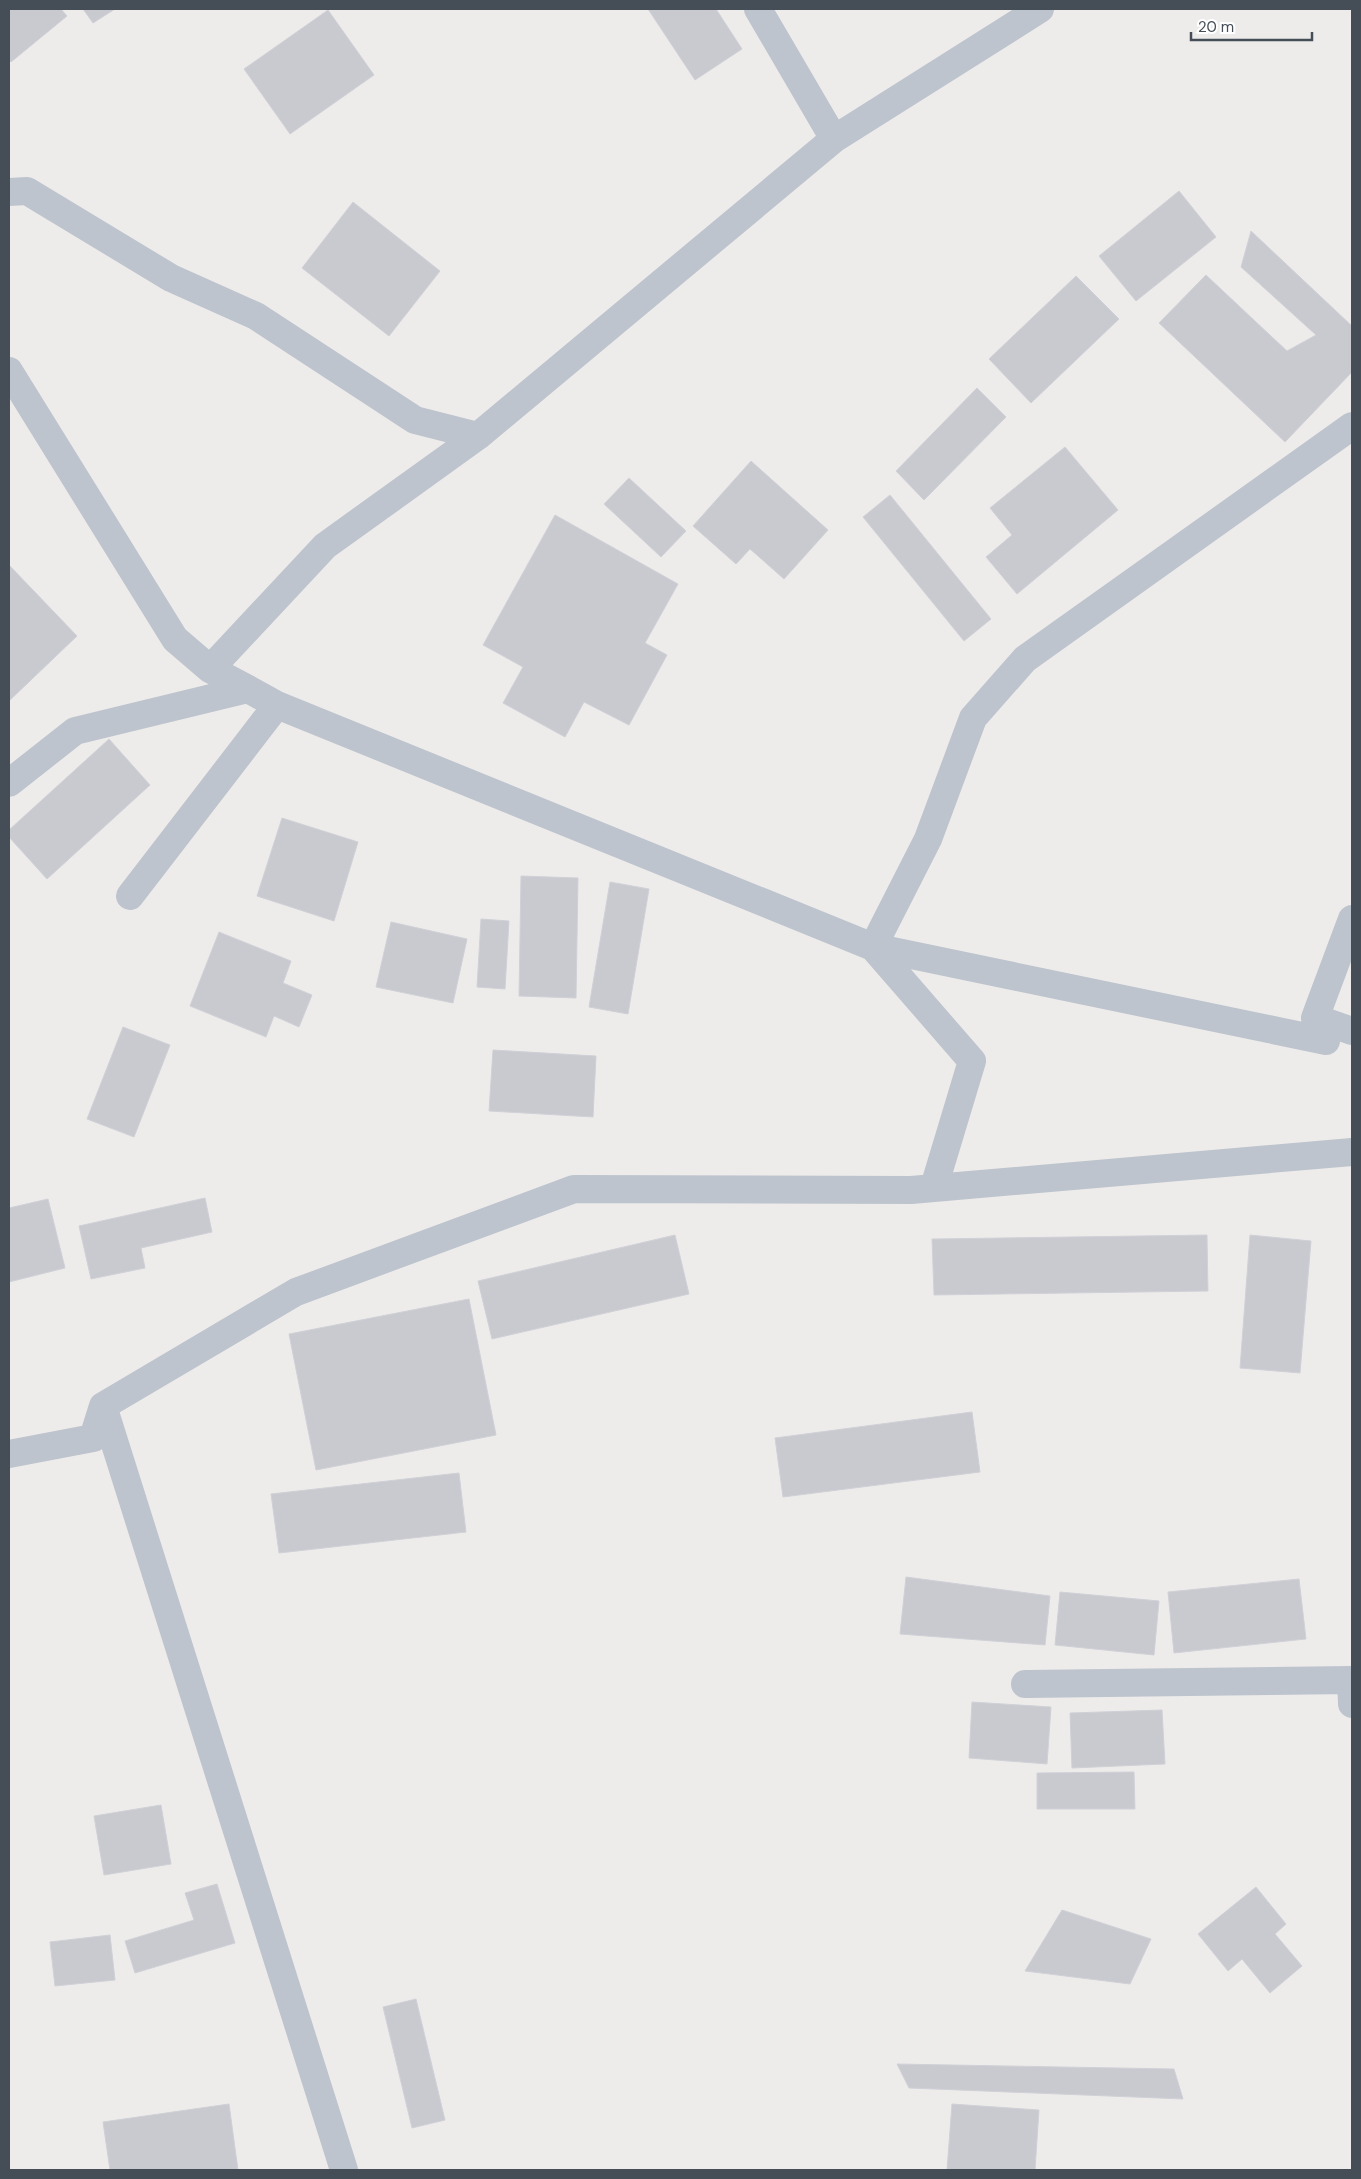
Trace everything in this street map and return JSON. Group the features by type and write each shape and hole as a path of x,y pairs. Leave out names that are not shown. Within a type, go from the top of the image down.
{"street":[{"path":"758,9 834,139"},
{"path":"210,669 325,546 478,436 834,139 1040,9"},
{"path":"9,192 27,191 171,278 256,316 415,420 478,436"},
{"path":"9,372 175,639 210,669 277,704 873,946 1326,1041 1315,1018 1352,919"},
{"path":"873,946 928,838 973,718 1025,659 1352,426"},
{"path":"9,783 75,731 248,689"},
{"path":"130,896 277,704"},
{"path":"873,946 972,1061 934,1187"},
{"path":"1315,1018 1352,1031"},
{"path":"9,1454 93,1438 103,1406 296,1292 574,1189 911,1190 1352,1152"},
{"path":"103,1406 344,2170"},
{"path":"1025,1684 1352,1688"}],"building":[{"path":"9,9 61,9 67,16 11,62 9,60"},
{"path":"83,9 115,9 93,23"},
{"path":"648,9 716,9 742,49 695,80"},
{"path":"328,10 374,75 290,134 244,69"},
{"path":"1179,191 1216,237 1136,301 1099,256"},
{"path":"353,202 440,271 389,336 302,268"},
{"path":"1251,231 1352,326 1352,372 1285,442 1159,323 1206,275 1287,351 1316,335 1241,267"},
{"path":"1076,276 1119,319 1031,403 989,359"},
{"path":"977,388 1006,417 924,500 896,471"},
{"path":"1065,447 1118,510 1017,594 986,557 1012,535 990,508"},
{"path":"751,461 828,530 784,579 750,549 736,564 693,526"},
{"path":"629,478 686,531 661,557 604,504"},
{"path":"890,495 991,619 964,641 863,517"},
{"path":"555,515 678,584 645,643 667,655 629,725 584,702 565,737 503,703 523,667 483,645"},
{"path":"9,565 77,636 9,701"},
{"path":"109,739 150,785 47,879 9,837 9,830"},
{"path":"282,818 358,842 334,921 257,896"},
{"path":"521,876 578,878 576,998 519,996"},
{"path":"610,882 649,889 628,1014 589,1007"},
{"path":"481,919 509,921 505,989 477,987"},
{"path":"391,922 467,939 453,1003 376,987"},
{"path":"219,932 291,961 283,983 312,995 299,1027 274,1016 266,1037 190,1006"},
{"path":"123,1027 170,1045 134,1137 87,1119"},
{"path":"493,1050 596,1056 593,1117 489,1111"},
{"path":"205,1198 212,1232 141,1248 145,1268 91,1279 79,1226"},
{"path":"48,1199 65,1268 9,1282 9,1208"},
{"path":"675,1235 689,1294 492,1339 478,1281"},
{"path":"1207,1235 1208,1291 934,1295 932,1239"},
{"path":"1250,1235 1311,1241 1300,1373 1240,1368"},
{"path":"469,1299 496,1435 316,1470 289,1334"},
{"path":"972,1412 980,1472 783,1497 775,1438"},
{"path":"459,1473 466,1532 279,1553 271,1494"},
{"path":"906,1577 1050,1596 1045,1645 900,1634"},
{"path":"1299,1579 1306,1639 1174,1653 1168,1592"},
{"path":"1060,1592 1159,1601 1154,1655 1055,1645"},
{"path":"972,1702 1051,1707 1047,1764 969,1758"},
{"path":"1162,1710 1165,1764 1072,1768 1070,1713"},
{"path":"1134,1772 1135,1809 1037,1809 1037,1773"},
{"path":"161,1805 171,1864 104,1875 94,1816"},
{"path":"217,1884 235,1943 135,1973 125,1941 194,1920 185,1893"},
{"path":"1256,1887 1286,1924 1275,1934 1302,1966 1270,1993 1242,1959 1228,1971 1198,1934"},
{"path":"1062,1910 1151,1939 1130,1984 1025,1971"},
{"path":"110,1935 115,1980 55,1986 50,1942"},
{"path":"416,1999 445,2120 412,2128 383,2007"},
{"path":"897,2064 1174,2069 1183,2099 909,2088"},
{"path":"229,2104 238,2170 110,2170 103,2122"},
{"path":"952,2104 1039,2110 1035,2170 947,2170"}]}
